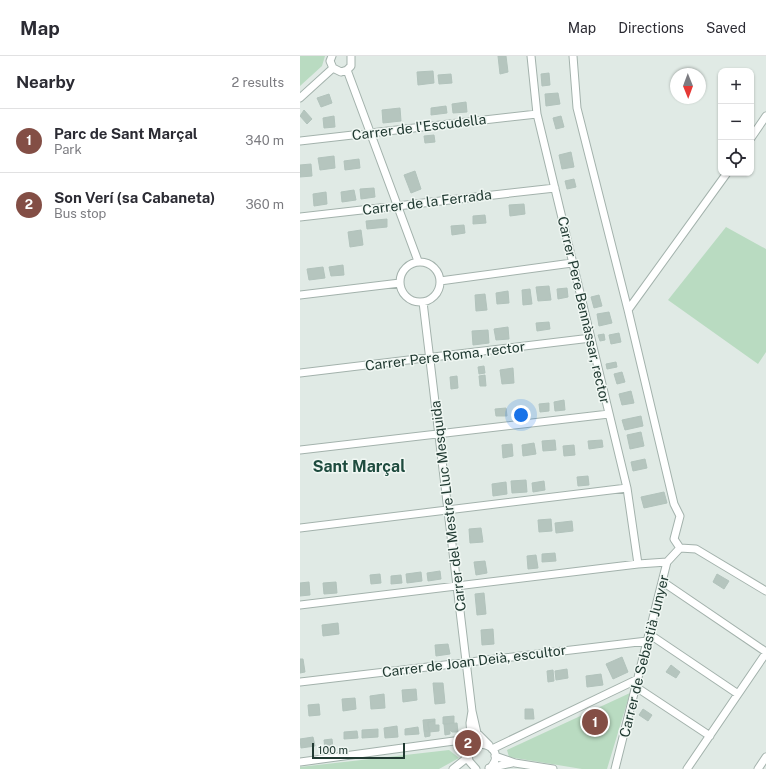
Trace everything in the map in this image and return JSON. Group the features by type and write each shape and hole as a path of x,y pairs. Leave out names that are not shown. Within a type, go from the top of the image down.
{"street":[{"path":"332,56 330,61 333,68 341,72 347,70 351,66 351,56 355,56"},
{"name":"Carrer Pere Bennàssar, rector","path":"531,56 537,114 627,488 638,564"},
{"path":"573,56 577,108 628,310 674,504 680,516 674,539 680,548 696,549 766,591"},
{"path":"300,98 333,68"},
{"path":"347,70 418,261"},
{"name":"Carrer de l'Escudella","path":"300,141 537,114"},
{"path":"754,134 766,116"},
{"path":"628,310 725,176"},
{"name":"Carrer de la Ferrada","path":"300,217 555,188"},
{"path":"418,261 431,264 436,269 440,281 440,287 434,297 423,302 410,300 405,295 400,283 400,277 406,266 418,261"},
{"path":"440,281 572,263"},
{"path":"300,295 400,283"},
{"name":"Carrer del Mestre Lluc Mesquida","path":"423,302 472,711 477,732 491,747 495,756"},
{"name":"Carrer Pere Roma, rector","path":"300,373 591,338"},
{"path":"300,450 609,414"},
{"path":"300,528 627,488"},
{"name":"Carrer de Sebastià Junyer","path":"615,769 662,582 668,562 680,548"},
{"path":"300,605 638,564 668,562"},
{"path":"662,582 766,652 687,769"},
{"path":"649,634 738,694"},
{"name":"Carrer de Joan Deià, escultor","path":"300,682 647,641"},
{"path":"454,769 480,743 491,747 638,679"},
{"path":"636,687 710,736"},
{"name":"Carrer del Mestre Lluc Mesquida","path":"470,753 470,723 472,711"},
{"path":"300,762 454,741 461,743 470,753 474,768 454,769"},
{"path":"489,768 495,756 515,763 553,769"},
{"path":"758,769 766,757"},
{"path":"489,768 515,763"}],"green space":[{"path":"300,56 325,56 322,66 300,86"},
{"path":"726,227 766,249 766,352 758,364 668,300"},
{"path":"630,693 607,769 582,769 509,757 507,750"},
{"path":"449,750 459,758 439,769 300,769 300,767"}],"building":[{"path":"498,56 506,56 508,72 500,74"},
{"path":"433,71 434,83 418,85 417,72"},
{"path":"549,73 550,85 542,86 541,74"},
{"path":"451,74 452,83 439,84 438,75"},
{"path":"558,93 560,104 546,106 545,94"},
{"path":"329,94 332,103 321,107 317,98"},
{"path":"466,102 467,112 453,113 452,104"},
{"path":"446,106 447,113 431,115 431,108"},
{"path":"400,108 401,121 383,123 382,110"},
{"path":"304,110 312,119 307,124 300,116"},
{"path":"334,116 335,127 324,128 323,118"},
{"path":"561,116 564,127 556,129 553,118"},
{"path":"434,135 435,142 425,143 424,136"},
{"path":"571,152 574,167 562,169 559,155"},
{"path":"334,156 335,168 320,170 318,158"},
{"path":"359,159 360,168 345,170 344,161"},
{"path":"311,164 312,176 300,177 300,165"},
{"path":"415,171 421,189 411,193 404,175"},
{"path":"574,179 576,187 567,189 565,181"},
{"path":"374,188 375,197 361,199 360,189"},
{"path":"354,190 356,200 342,202 341,192"},
{"path":"326,192 327,204 314,206 313,194"},
{"path":"524,204 525,214 510,216 509,205"},
{"path":"485,215 486,223 473,224 473,216"},
{"path":"387,219 387,227 367,229 366,221"},
{"path":"464,225 465,233 452,235 451,226"},
{"path":"361,230 363,245 350,247 348,232"},
{"path":"343,265 344,275 331,276 329,267"},
{"path":"323,267 325,278 309,280 307,269"},
{"path":"549,286 551,300 538,301 536,287"},
{"path":"567,288 568,297 558,299 557,289"},
{"path":"530,289 532,304 523,305 522,290"},
{"path":"508,291 509,303 497,304 496,293"},
{"path":"485,294 487,310 476,311 475,295"},
{"path":"599,295 602,306 594,308 591,297"},
{"path":"609,312 612,323 599,326 597,314"},
{"path":"549,322 550,329 537,331 536,323"},
{"path":"508,327 509,339 496,340 494,329"},
{"path":"488,330 489,343 473,345 472,331"},
{"path":"619,333 621,342 611,344 609,335"},
{"path":"604,334 605,340 600,341 598,335"},
{"path":"616,362 617,367 607,369 606,364"},
{"path":"484,366 485,373 479,374 478,367"},
{"path":"513,368 514,383 502,384 500,370"},
{"path":"622,372 625,382 617,384 614,374"},
{"path":"485,375 486,386 480,386 479,376"},
{"path":"457,376 458,388 451,389 450,377"},
{"path":"631,391 634,403 622,405 619,394"},
{"path":"564,400 565,410 555,411 554,402"},
{"path":"549,403 549,411 540,412 539,404"},
{"path":"506,408 507,416 496,416 495,409"},
{"path":"641,416 643,426 625,430 622,420"},
{"path":"641,432 644,446 630,449 627,435"},
{"path":"555,440 556,450 543,451 542,441"},
{"path":"602,440 603,447 589,449 588,441"},
{"path":"534,443 536,454 523,456 522,445"},
{"path":"512,444 513,456 503,458 502,445"},
{"path":"574,445 575,455 564,456 563,446"},
{"path":"645,459 647,468 633,471 631,462"},
{"path":"588,476 589,485 578,486 577,477"},
{"path":"526,480 527,492 512,493 511,481"},
{"path":"544,481 545,490 533,492 532,483"},
{"path":"506,482 507,494 493,496 492,484"},
{"path":"664,492 667,503 644,508 641,497"},
{"path":"551,519 552,531 539,532 538,520"},
{"path":"572,521 573,531 556,533 555,523"},
{"path":"481,528 483,542 470,543 469,529"},
{"path":"555,553 556,561 542,562 542,554"},
{"path":"536,555 538,568 528,569 527,556"},
{"path":"485,561 487,573 476,575 474,562"},
{"path":"440,571 441,579 428,581 427,573"},
{"path":"421,572 422,581 407,583 406,574"},
{"path":"380,574 381,583 371,584 370,575"},
{"path":"717,574 729,581 724,589 713,582"},
{"path":"401,575 402,583 391,584 391,576"},
{"path":"309,582 310,595 300,596 300,583"},
{"path":"336,582 337,593 324,594 323,583"},
{"path":"484,593 486,614 477,615 475,594"},
{"path":"338,623 339,634 323,636 322,625"},
{"path":"493,629 494,644 482,645 481,630"},
{"path":"448,644 450,654 436,656 435,645"},
{"path":"622,657 628,672 613,679 606,664"},
{"path":"300,659 303,659 305,672 300,673"},
{"path":"671,665 680,672 676,678 666,672"},
{"path":"567,669 568,678 556,680 555,671"},
{"path":"553,670 554,681 548,682 547,671"},
{"path":"601,674 603,685 587,687 586,676"},
{"path":"433,683 443,683 445,703 435,704"},
{"path":"416,689 417,700 403,702 402,690"},
{"path":"384,694 385,708 371,709 370,696"},
{"path":"355,698 356,709 343,711 342,699"},
{"path":"319,704 320,715 309,716 308,705"},
{"path":"525,709 533,709 534,719 525,719"},
{"path":"643,709 652,715 648,721 639,715"},
{"path":"454,716 454,723 443,724 443,717"},
{"path":"435,719 435,721 428,722 429,731 424,731 423,720"},
{"path":"435,721 435,725 439,725 439,731 429,732 428,722"},
{"path":"457,723 458,732 452,732 450,730 450,734 445,735 444,724"},
{"path":"397,726 398,737 385,738 384,728"},
{"path":"418,727 419,734 405,735 405,729"},
{"path":"378,729 378,737 362,738 362,730"},
{"path":"357,731 358,738 344,739 344,732"},
{"path":"424,731 430,732 430,736 425,737"},
{"path":"313,737 315,746 301,748 300,739"},
{"path":"332,739 333,748 325,749 324,740"}],"place":[{"name":"Parc de Sant Marçal","path":"595,722"},
{"name":"Son Verí (sa Cabaneta)","path":"468,743"}],"district":[{"name":"Sant Marçal","path":"359,466"}]}
